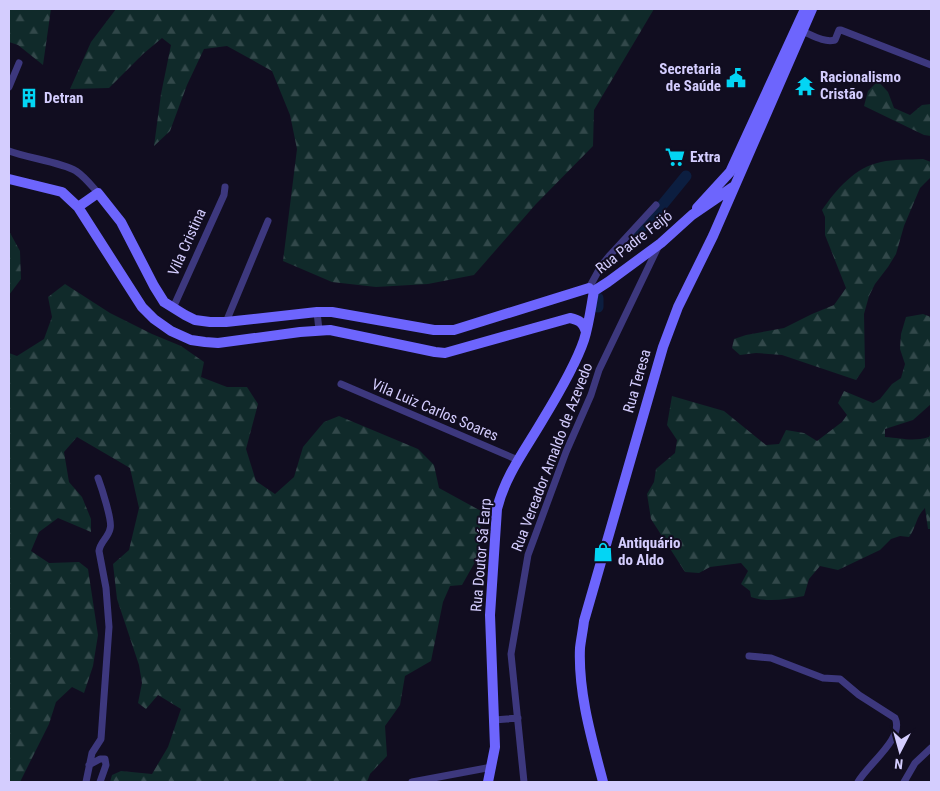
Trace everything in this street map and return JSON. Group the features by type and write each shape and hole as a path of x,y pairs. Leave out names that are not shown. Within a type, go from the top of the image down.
{"main road":[{"name":"Rua Teresa","path":"603,782 590,738 581,676 580,648 584,622 663,347 678,307 713,236 734,186 734,173 804,9"},
{"name":"Rua Teresa","path":"734,173 812,9"},
{"name":"Rua Padre Feijó","path":"692,215 702,202 734,173"},
{"path":"9,178 62,192 78,207 142,307 154,319 171,331 191,340 218,343 319,330 339,332 445,353 590,313"},
{"name":"Rua Padre Feijó","path":"98,193 121,222 164,302 195,320 226,322 317,312 351,314 434,330 454,330 592,290 608,282 661,243 692,215 734,186"},
{"path":"78,207 98,193"},
{"name":"Rua Doutor Sá Earp","path":"488,782 495,747 490,615 497,509 501,494 518,460 542,421 576,358 586,332 592,290"},
{"path":"570,318 578,320 583,324 586,332"}],"street":[{"path":"802,31 832,41 835,40 839,30 841,30 931,65"},
{"path":"9,87 19,63"},
{"path":"9,151 75,170 98,193"},
{"name":"Vila Cristina","path":"173,308 224,195 225,187"},
{"path":"592,290 601,266 610,254 656,205"},
{"path":"226,322 268,221"},
{"name":"Rua Vereador Arnaldo de Azevedo","path":"524,782 511,654 528,556 566,452 591,395 599,370 661,243"},
{"path":"317,312 319,330"},
{"name":"Vila Luiz Carlos Soares","path":"342,384 518,460"},
{"path":"86,782 92,753 101,739 109,627 106,588 99,551 110,529 110,521 98,478"},
{"path":"749,656 771,658 823,678 840,679 895,718 898,726 894,737 858,782"},
{"path":"494,720 518,718"},
{"path":"904,782 914,763 931,748"},
{"path":"89,765 100,759 105,759 106,765 100,782"},
{"path":"412,782 492,767"}],"green space":[{"path":"9,9 51,9 43,65 18,45 9,42"},
{"path":"116,9 654,9 594,110 593,146 536,204 474,275 428,284 376,287 332,282 283,261 297,149 290,115 272,71 227,46 204,49 187,85 170,131 154,146 161,94 171,45 162,38 109,88 70,89 91,42"},
{"path":"878,81 888,92 894,108 910,115 922,105 931,104 931,136 924,135 864,106 868,91"},
{"path":"923,159 931,162 931,177 920,188 904,226 896,254 869,296 864,314 865,367 856,380 782,355 756,353 740,355 732,348 734,339 784,328 834,305 846,288 825,235 825,217 822,210 847,180 863,169 886,161"},
{"path":"9,231 20,251 21,279 9,295"},
{"path":"65,284 110,313 181,346 204,362 201,377 227,387 247,387 258,404 246,449 256,481 275,494 294,477 303,447 324,422 339,416 418,449 434,465 439,488 481,511 479,555 462,585 450,586 443,602 431,661 405,676 400,705 385,726 387,756 370,774 367,782 110,782 112,775 121,771 152,774 168,747 181,709 158,695 146,709 138,703 142,683 139,665 117,599 113,564 129,550 139,508 130,468 77,437 64,452 69,482 82,497 91,519 91,532 58,518 39,532 31,551 49,563 79,562 88,569 98,635 93,666 84,693 72,687 56,702 49,724 20,782 9,782 9,353 17,356 44,339 52,317 48,297"},
{"path":"923,314 931,317 931,404 913,420 885,429 885,437 917,439 929,437 931,433 931,529 928,529 925,508 909,537 900,536 891,539 880,550 838,570 820,566 809,579 804,596 770,600 751,597 750,591 741,584 748,571 741,563 710,567 699,573 685,572 651,519 647,494 654,482 656,469 675,453 677,440 667,425 672,396 724,411 766,445 779,444 786,430 804,433 817,441 842,422 847,415 838,403 844,391 873,403 880,399 892,384 901,378 905,364 900,349 901,334 906,317"}],"waterway":[{"path":"632,236 650,220 686,176"},
{"path":"598,298 598,307"}],"place":[{"name":"Secretaria de Saúde","path":"736,78"},
{"name":"Racionalismo Cristão","path":"805,86"},
{"name":"Detran","path":"29,98"},
{"name":"Extra","path":"675,157"},
{"name":"Antiquário do Aldo","path":"603,552"}]}
